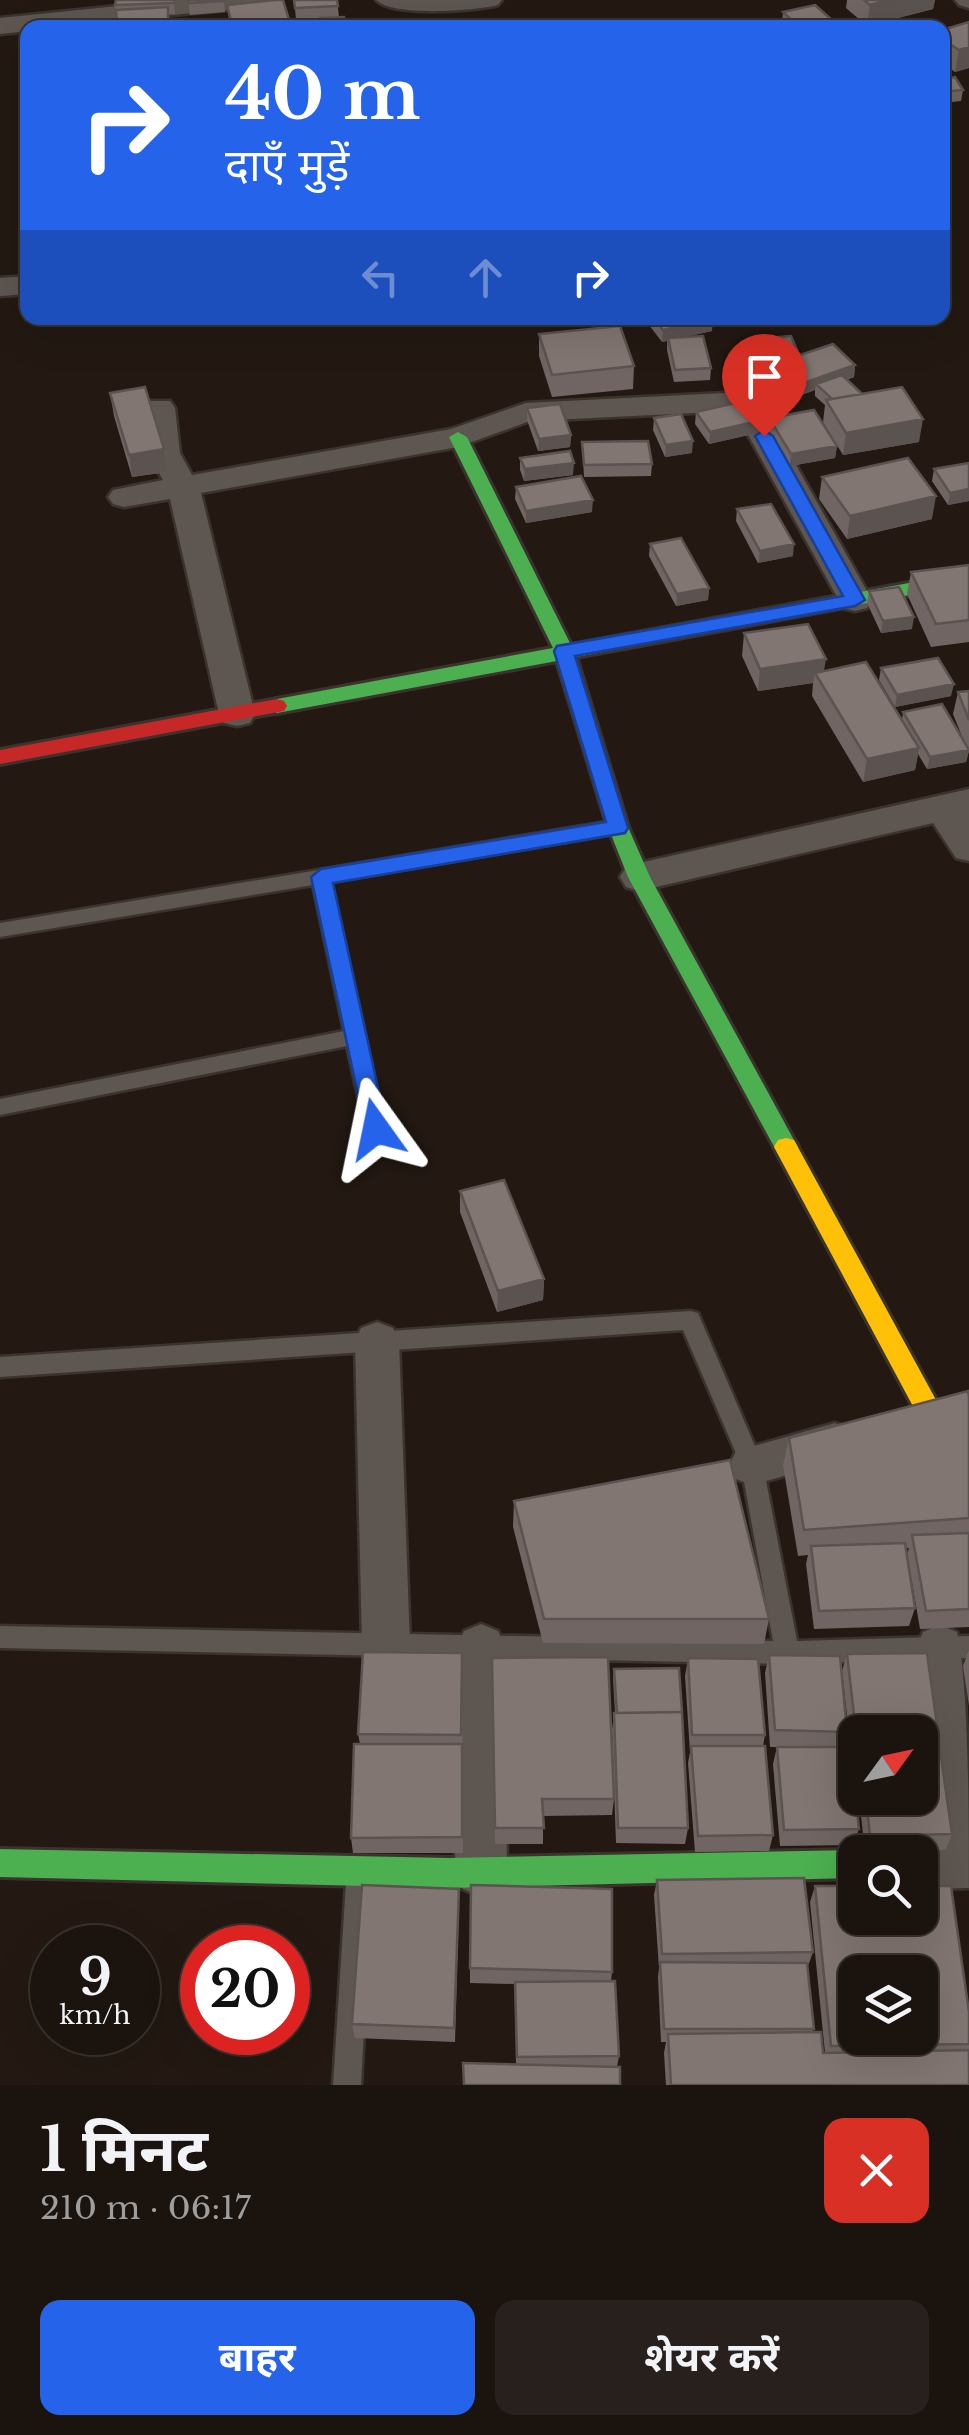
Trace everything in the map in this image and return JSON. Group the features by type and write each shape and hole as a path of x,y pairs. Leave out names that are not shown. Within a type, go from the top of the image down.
{"street":[{"path":"126,20 168,18 250,0"},
{"path":"388,0 460,4 489,0"},
{"path":"124,497 458,437 526,412 745,401 855,600"},
{"path":"159,408 164,453 183,486 237,714"},
{"path":"458,437 564,651 618,828 639,877 919,1420 752,1465"},
{"path":"0,757 969,578"},
{"path":"639,877 956,805 969,848"},
{"path":"376,1341 386,1645"},
{"path":"481,1647 481,1870"},
{"path":"952,1862 955,1647"},
{"path":"0,1862 360,1871 838,1864"}],"lane":[{"path":"0,930 618,828"},
{"path":"321,877 376,1129"},
{"path":"0,1106 356,1037"},
{"path":"0,1367 690,1320 752,1465 787,1653"},
{"path":"0,1637 787,1653 955,1647"},
{"path":"347,2085 360,1871"}],"building":[{"path":"116,0 174,0 174,3 115,5"},
{"path":"188,0 224,0 224,1 189,3"},
{"path":"283,0 289,20 231,20 227,5"},
{"path":"294,0 337,0 338,6 295,8"},
{"path":"815,5 832,20 792,20 783,12"},
{"path":"168,7 168,20 117,20 116,10"},
{"path":"969,22 969,47 959,50 950,44 950,28"},
{"path":"955,77 963,90 950,91 950,78"},
{"path":"659,325 686,325 663,330"},
{"path":"620,326 634,366 552,375 539,334"},
{"path":"703,336 711,368 675,370 668,338"},
{"path":"791,336 797,350 760,354 754,339"},
{"path":"833,344 855,365 798,385 776,363"},
{"path":"842,375 862,394 832,399 816,384"},
{"path":"145,387 164,449 129,455 110,393"},
{"path":"902,387 923,419 846,433 826,400"},
{"path":"740,402 754,422 710,432 696,412"},
{"path":"560,404 571,435 539,439 527,408"},
{"path":"814,410 837,446 791,454 769,418"},
{"path":"681,414 693,441 666,445 654,418"},
{"path":"648,441 652,464 584,465 582,442"},
{"path":"570,451 574,463 525,469 520,458"},
{"path":"908,458 936,496 850,516 822,477"},
{"path":"969,463 969,489 950,493 934,469"},
{"path":"581,476 593,500 526,511 516,487"},
{"path":"771,504 794,544 760,551 737,509"},
{"path":"681,538 709,588 677,594 650,544"},
{"path":"969,565 969,620 936,624 911,572"},
{"path":"899,587 914,617 883,621 869,591"},
{"path":"808,624 826,659 760,669 744,633"},
{"path":"938,658 954,684 897,695 881,668"},
{"path":"866,662 919,748 867,759 815,673"},
{"path":"969,691 969,720 958,692"},
{"path":"942,704 969,750 930,757 903,712"},
{"path":"504,1180 544,1279 498,1291 460,1191"},
{"path":"968,1391 969,1518 804,1530 789,1438"},
{"path":"730,1460 769,1619 544,1619 514,1501"},
{"path":"969,1533 969,1609 926,1611 912,1535"},
{"path":"905,1543 915,1608 819,1611 811,1546"},
{"path":"363,1652 462,1653 461,1735 358,1734"},
{"path":"927,1653 936,1715 854,1715 847,1654"},
{"path":"769,1655 840,1656 845,1715 838,1715 838,1732 775,1730"},
{"path":"608,1657 614,1799 542,1799 544,1828 495,1828 492,1658"},
{"path":"688,1658 758,1659 765,1735 692,1735"},
{"path":"679,1668 682,1712 617,1713 614,1669"},
{"path":"682,1712 688,1828 618,1828 614,1713"},
{"path":"938,1743 952,1834 870,1835 868,1815 938,1815"},
{"path":"354,1744 462,1744 462,1837 351,1838"},
{"path":"691,1746 765,1746 773,1835 698,1836"},
{"path":"777,1747 838,1747 838,1815 857,1815 859,1829 784,1830"},
{"path":"804,1878 813,1952 662,1954 657,1880"},
{"path":"362,1885 459,1889 454,2028 352,2024"},
{"path":"471,1885 612,1889 612,1972 470,1968"},
{"path":"815,1886 838,1886 838,1935 938,1935 938,1886 951,1886 969,2012 969,2044 938,2044 938,1955 838,1955 838,2046 831,2046"},
{"path":"660,1962 807,1963 814,2029 664,2029"},
{"path":"615,1981 619,2056 517,2057 515,1982"},
{"path":"821,2032 823,2053 838,2055 938,2055 938,2051 969,2050 969,2085 671,2085 668,2034"},
{"path":"463,2063 620,2067 620,2085 464,2085"}],"traffic: fast":[{"path":"458,437 564,651 618,827 639,877 786,1147"},
{"path":"277,706 969,578"},
{"path":"0,1863 449,1873 838,1864"}],"traffic: slow":[{"path":"786,1147 932,1417"}],"traffic: jam":[{"path":"0,757 277,706"}],"route":[{"path":"376,1129 321,877 618,828 564,651 855,600 764,436"}]}
